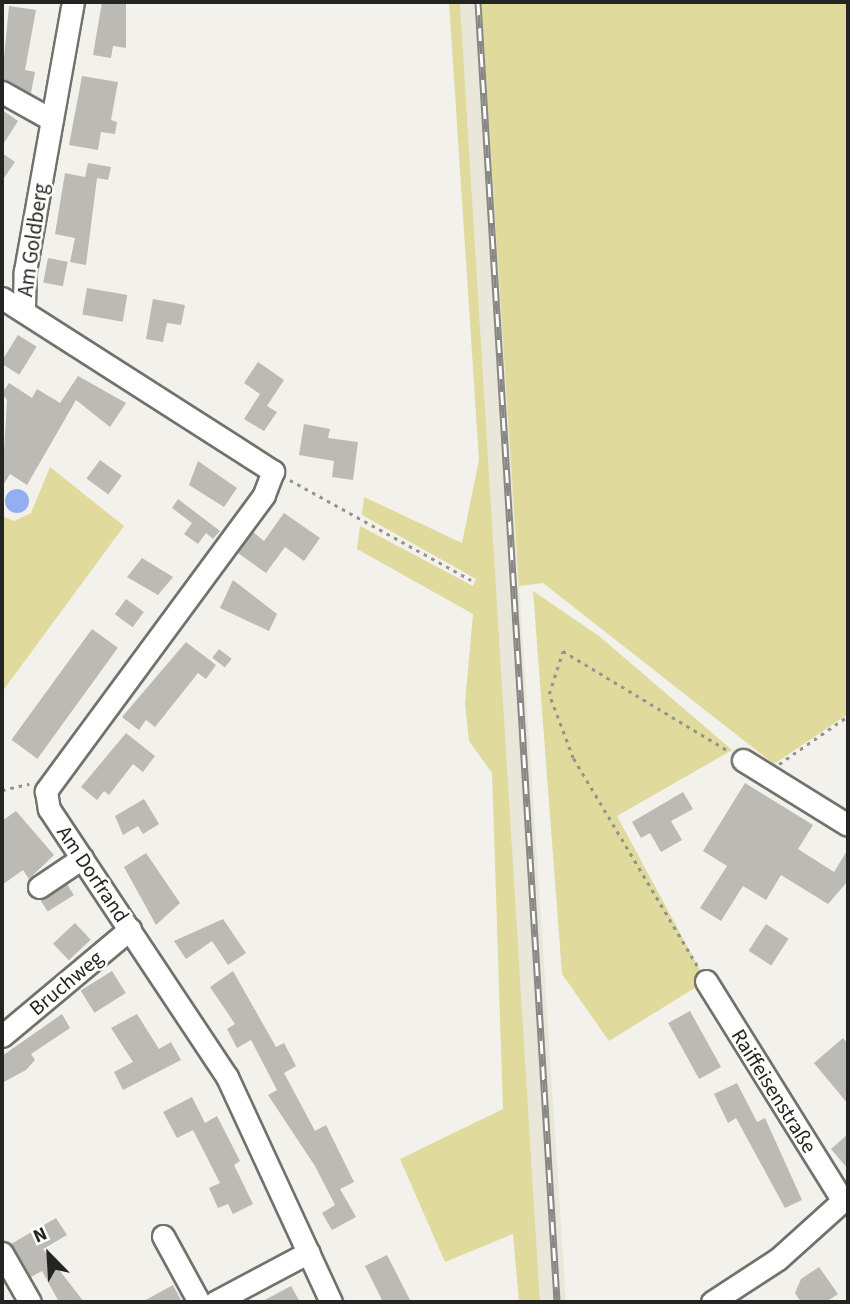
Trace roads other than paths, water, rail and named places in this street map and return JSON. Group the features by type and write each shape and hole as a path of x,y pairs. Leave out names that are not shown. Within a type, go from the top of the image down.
{"street":[{"name":"Am Goldberg","path":"49,779 264,495 273,471 24,310 52,120 73,2"},
{"path":"2,92 52,120"},
{"path":"2,298 24,310"},
{"path":"744,760 848,825"},
{"name":"Am Dorfrand","path":"49,779 49,809 227,1077 331,1302"},
{"path":"39,887 82,858"},
{"name":"Bruchweg","path":"2,1036 130,929"},
{"name":"Raiffeisenstraße","path":"706,981 846,1198 848,1223"},
{"path":"712,1302 778,1258 846,1198"},
{"path":"163,1236 198,1302"},
{"path":"215,1302 309,1252"},
{"path":"2,1253 30,1302"}],"water":[{"path":"17,489 26,492 29,501 26,510 17,513 8,510 5,501 8,492"}],"railway":[{"path":"478,2 557,1302"}]}
